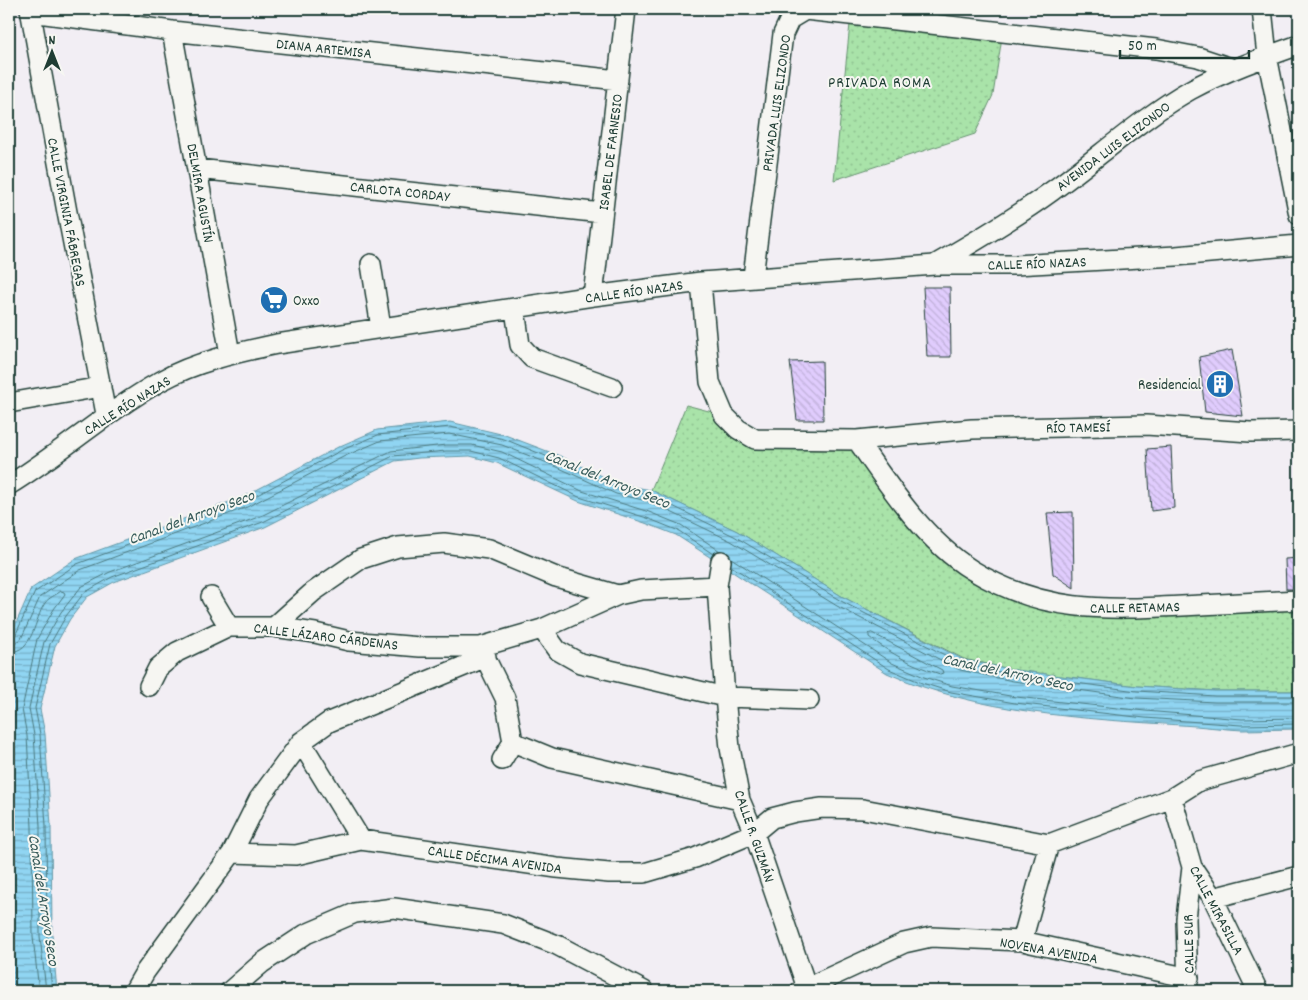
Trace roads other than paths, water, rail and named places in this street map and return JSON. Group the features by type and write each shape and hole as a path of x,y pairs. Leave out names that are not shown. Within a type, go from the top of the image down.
{"street":[{"name":"ISABEL DE FARNESIO","path":"593,296 626,9"},
{"path":"1262,9 1267,56 1299,215"},
{"name":"DIANA ARTEMISA","path":"31,10 172,32 618,80"},
{"name":"CALLE VIRGINIA FÁBREGAS","path":"31,10 66,212 106,414"},
{"name":"PRIVADA LUIS ELIZONDO","path":"753,278 783,34 790,19 806,10 1156,50 1198,57 1234,69"},
{"name":"DELMIRA AGUSTÍN","path":"172,32 230,354"},
{"name":"AVENIDA LUIS ELIZONDO","path":"935,265 1051,192 1158,111 1190,91 1234,69 1299,46"},
{"name":"CARLOTA CORDAY","path":"198,170 602,213"},
{"name":"CALLE RÍO NAZAS","path":"9,485 34,470 106,414 162,380 230,354 381,328 515,310 593,296 701,282 935,265 1015,265 1176,256 1299,245"},
{"path":"371,264 381,328"},
{"name":"RÍO TAMESÍ","path":"701,282 710,382 724,415 738,430 755,439 857,440 972,430 1146,425 1250,432 1299,431"},
{"path":"515,310 520,345 532,358 612,387"},
{"path":"9,403 101,387"},
{"name":"CALLE RETAMAS","path":"857,440 890,488 938,542 972,570 1026,596 1062,605 1108,610 1299,600"},
{"path":"274,627 313,592 361,559 398,547 444,543 489,549 556,577 618,595"},
{"name":"CALLE R. GUZMÁN","path":"721,561 717,586 725,697 730,748 740,800 754,833 805,990"},
{"name":"CALLE LÁZARO CÁRDENAS","path":"229,627 274,627 315,633 349,642 483,652 542,630 618,595 641,590 717,586"},
{"path":"149,686 158,668 177,652 229,627 211,597"},
{"path":"542,630 557,650 580,663 725,697 809,700"},
{"path":"134,991 145,972 232,853 259,799 301,742 329,722 483,652 505,698 513,742 502,760"},
{"path":"301,742 361,840"},
{"path":"513,742 552,758 740,800"},
{"path":"1022,941 1049,844 1172,798 1199,781 1299,753"},
{"name":"CALLE MIRASILLA","path":"1172,798 1192,867 1213,898 1258,991"},
{"name":"CALLE DÉCIMA AVENIDA","path":"232,853 296,855 361,840 557,868 644,873 695,858 754,833 772,818 822,808 863,809 1049,844"},
{"name":"CALLE SUR","path":"1188,985 1186,919 1192,867"},
{"path":"1213,898 1299,876"},
{"path":"230,991 262,963 306,934 355,913 394,908 503,924 556,945 644,991"},
{"name":"NOVENA AVENIDA","path":"805,990 904,943 931,937 1022,941 1188,985"}],"water":[{"name":"Canal del Arroyo Seco","path":"450,422 505,435 560,456 619,484 651,490 737,531 843,597 964,660 1015,670 1137,686 1215,691 1299,691 1299,729 1242,730 1107,720 1031,712 958,697 887,673 676,535 578,501 497,463 470,456 395,461 265,527 114,582 87,597 70,619 55,646 40,709 45,734 51,826 52,935 57,991 9,991 9,639 31,589 75,559 243,497 340,446 377,430"}],"place":[{"name":"Oxxo","path":"274,300"},
{"name":"Residencial","path":"1220,384"}],"district":[{"name":"PRIVADA ROMA","path":"880,81"}]}
